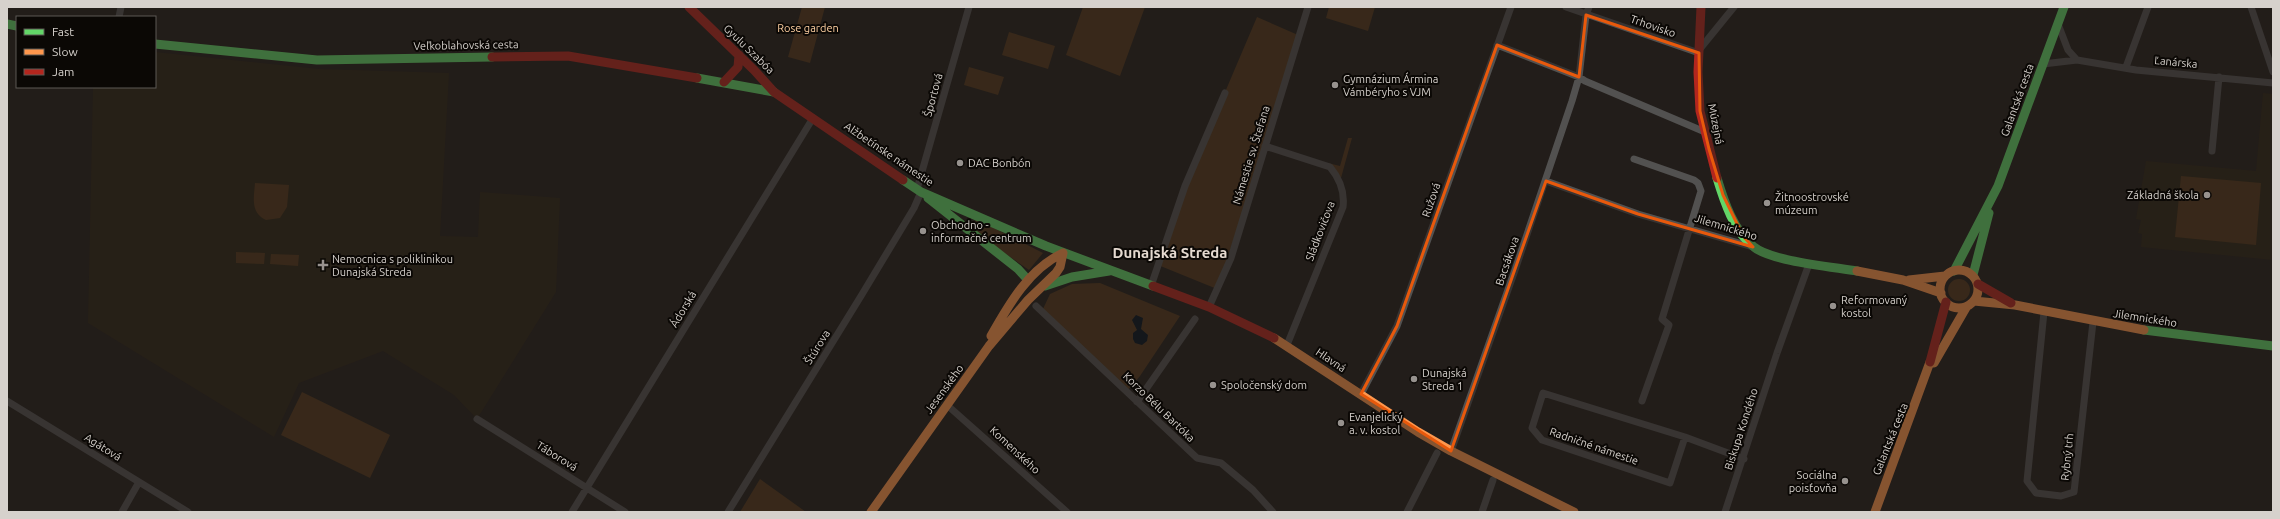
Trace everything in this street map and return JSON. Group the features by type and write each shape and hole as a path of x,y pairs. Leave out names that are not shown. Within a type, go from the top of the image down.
{"main road":[{"name":"Gyulu Szabóa","path":"689,7 759,73 774,92"},
{"name":"Múzejná","path":"1701,7 1699,52 1700,111 1723,195 1743,236 1753,247"},
{"name":"Galantská cesta","path":"1973,275 1992,200 2064,7"},
{"name":"Veľkoblahovská cesta","path":"156,44 317,60 568,56 724,82 774,92"},
{"path":"724,82 735,73 740,64 739,55"},
{"name":"Alžbetínske námestie","path":"774,92 919,191 1063,253"},
{"path":"919,191 956,222 1018,269 1028,280"},
{"name":"Galantská cesta","path":"1954,271 1992,200"},
{"name":"Jilemnického","path":"1753,247 1769,255 1809,264 1903,280 1941,293"},
{"path":"989,346 995,328 1028,280 1043,263 1063,253"},
{"name":"Hlavná","path":"1063,253 1209,307 1263,331 1400,421 1451,451 1574,512"},
{"name":"Jesenského","path":"871,512 989,346 1013,316 1058,271 1063,253"},
{"path":"1043,287 1072,277 1111,270"},
{"path":"1964,270 1973,275 1978,284 1978,294 1970,304 1956,308 1946,302 1941,293 1941,285 1945,276 1954,271 1964,270"},
{"name":"Jilemnického","path":"1903,280 1945,276"},
{"name":"Jilemnického","path":"1978,284 1989,292 2014,304 2044,312 2141,330 2273,346"},
{"name":"Galantská cesta","path":"1875,512 1928,375 1946,302"},
{"name":"Galantská cesta","path":"1928,375 1970,304"},
{"name":"Jilemnického","path":"1970,304 2014,304"}],"street":[{"name":"Športová","path":"919,191 969,7"},
{"name":"Námestie sv. Štefana","path":"1209,307 1231,258 1308,7"},
{"name":"Ružová","path":"1361,394 1398,326 1511,7"},
{"name":"Trhovisko","path":"1566,7 1699,52"},
{"path":"1586,15 1589,7"},
{"path":"1699,52 1734,7"},
{"path":"2126,67 2148,7"},
{"path":"2251,7 2273,72"},
{"name":"Bacsákova","path":"1451,451 1546,181 1579,77 1586,15"},
{"path":"2058,24 2068,50 2077,60"},
{"path":"1497,45 1579,77 1705,132"},
{"name":"Ľanárska","path":"2043,64 2077,60 2126,67 2273,83"},
{"path":"2212,151 2219,77"},
{"path":"1151,286 1185,186 1224,93"},
{"name":"Ádorská","path":"572,512 813,118"},
{"name":"Sládkovičova","path":"1265,146 1330,167 1336,174 1345,196 1343,207 1286,345"},
{"path":"1634,159 1698,183 1701,195 1662,319 1669,325 1642,402"},
{"name":"Jilemnického","path":"1546,181 1638,214 1753,247"},
{"name":"Štúrova","path":"728,512 914,208 919,191"},
{"name":"Biskupa Kondého","path":"1725,512 1744,459 1777,353 1809,264"},
{"name":"Korzo Bélu Bartóka","path":"1036,306 1197,458 1221,463 1253,490 1273,512"},
{"name":"Rybný trh","path":"2044,312 2027,481 2036,493 2061,496 2074,492 2093,322"},
{"path":"1137,402 1196,319"},
{"name":"Radničné námestie","path":"1685,437 1670,483 1542,440 1532,428 1543,393 1685,437 1744,459"},
{"name":"Agátová","path":"7,401 188,512"},
{"name":"Komenského","path":"947,405 1067,512"},
{"name":"Táborová","path":"477,419 626,512"},
{"path":"1407,512 1437,453"},
{"path":"1482,512 1493,480"},
{"path":"122,512 140,482"}],"highlighted area":[{"path":"1586,15 1699,53 1700,111 1709,149 1723,195 1743,236 1753,247 1638,214 1546,181 1451,451 1361,394 1397,326 1497,45 1579,77"}],"shaded area":[{"name":"Nemocnica s poliklinikou Dunajská Streda","path":"156,52 319,69 449,73 440,236 478,237 480,192 560,198 556,292 477,419 454,395 383,351 299,383 274,437 88,323 93,88 156,88"},
{"name":"Základná škola","path":"2263,93 2273,94 2273,260 2141,247 2142,234 2138,233 2141,220 2136,219 2146,161 2256,171"}],"green space":[{"name":"Rose garden","path":"802,7 825,7 810,63 788,57"},
{"path":"1083,7 1145,7 1120,76 1066,55"},
{"path":"1329,7 1375,7 1368,31 1326,18"},
{"path":"1257,17 1298,35 1265,146 1217,289 1158,265 1185,186"},
{"path":"1009,32 1055,46 1048,69 1002,55"},
{"path":"969,67 1004,77 998,95 964,85"},
{"path":"1348,138 1352,138 1341,178 1328,163 1340,166"},
{"path":"2181,176 2261,183 2256,245 2175,237"},
{"path":"255,183 289,185 287,207 280,218 266,220 257,213 254,204"},
{"path":"976,219 1043,253 1029,270 970,229"},
{"path":"236,252 265,253 264,264 236,263"},
{"path":"271,254 299,255 298,266 270,264"},
{"path":"1959,279 1967,282 1970,290 1967,298 1959,301 1951,298 1948,290 1951,282"},
{"path":"1100,283 1180,316 1140,376 1127,391 1043,309 1050,294 1072,284"},
{"path":"302,392 390,435 370,478 281,435"},
{"path":"760,479 806,512 740,512"}],"water":[{"path":"1136,315 1143,318 1141,329 1148,335 1147,341 1142,345 1135,343 1133,339 1133,333 1137,330 1132,320"}],"traffic: fast":[{"path":"1954,271 1998,186 2064,7"},
{"path":"7,24 16,26"},
{"path":"156,44 317,60 492,57"},
{"path":"697,78 774,92"},
{"path":"1717,178 1735,225 1747,241 1754,247 1762,252 1788,260 1857,271"},
{"path":"903,180 921,192 1046,246 1153,286"},
{"path":"928,198 1018,269 1028,280"},
{"path":"1973,275 1989,213"},
{"path":"1045,286 1072,277 1109,271"},
{"path":"2144,330 2273,346"}],"traffic: slow":[{"path":"991,336 1021,288 1040,268 1063,253"},
{"path":"871,512 989,346 1028,300 1056,273 1060,267 1063,253"},
{"path":"1955,270 1963,270 1970,273 1975,278 1978,289 1975,300 1970,305 1963,308 1955,308 1948,305 1943,300 1940,293 1940,285 1943,278 1948,273 1955,270"},
{"path":"1857,271 1903,280 1941,293"},
{"path":"1909,280 1945,276"},
{"path":"1974,301 2015,305 2144,330"},
{"path":"1934,363 1967,306"},
{"path":"1274,338 1418,432 1451,451 1574,512"},
{"path":"1875,512 1930,362"}],"traffic: jam":[{"path":"689,7 754,70 774,92 903,180"},
{"path":"1701,7 1698,72 1700,111 1717,178"},
{"path":"724,82 738,67 739,55"},
{"path":"492,57 568,56 697,78"},
{"path":"1978,284 2011,303"},
{"path":"1153,286 1209,307 1274,338"},
{"path":"1930,362 1946,302"}],"place":[{"name":"Gymnázium Ármina Vámbéryho s VJM","path":"1335,85"},
{"name":"DAC Bonbón","path":"960,163"},
{"name":"Základná škola","path":"2207,195"},
{"name":"Žitnoostrovské múzeum","path":"1767,203"},
{"name":"Obchodno - informačné centrum","path":"923,231"},
{"name":"Nemocnica s poliklinikou Dunajská Streda","path":"323,265"},
{"name":"Reformovaný kostol","path":"1833,306"},
{"name":"Dunajská Streda 1","path":"1414,379"},
{"name":"Spoločenský dom","path":"1213,385"},
{"name":"Evanjelický a. v. kostol","path":"1341,423"},
{"name":"Sociálna poisťovňa","path":"1845,481"}],"district":[{"name":"Dunajská Streda","path":"1170,252"}]}
